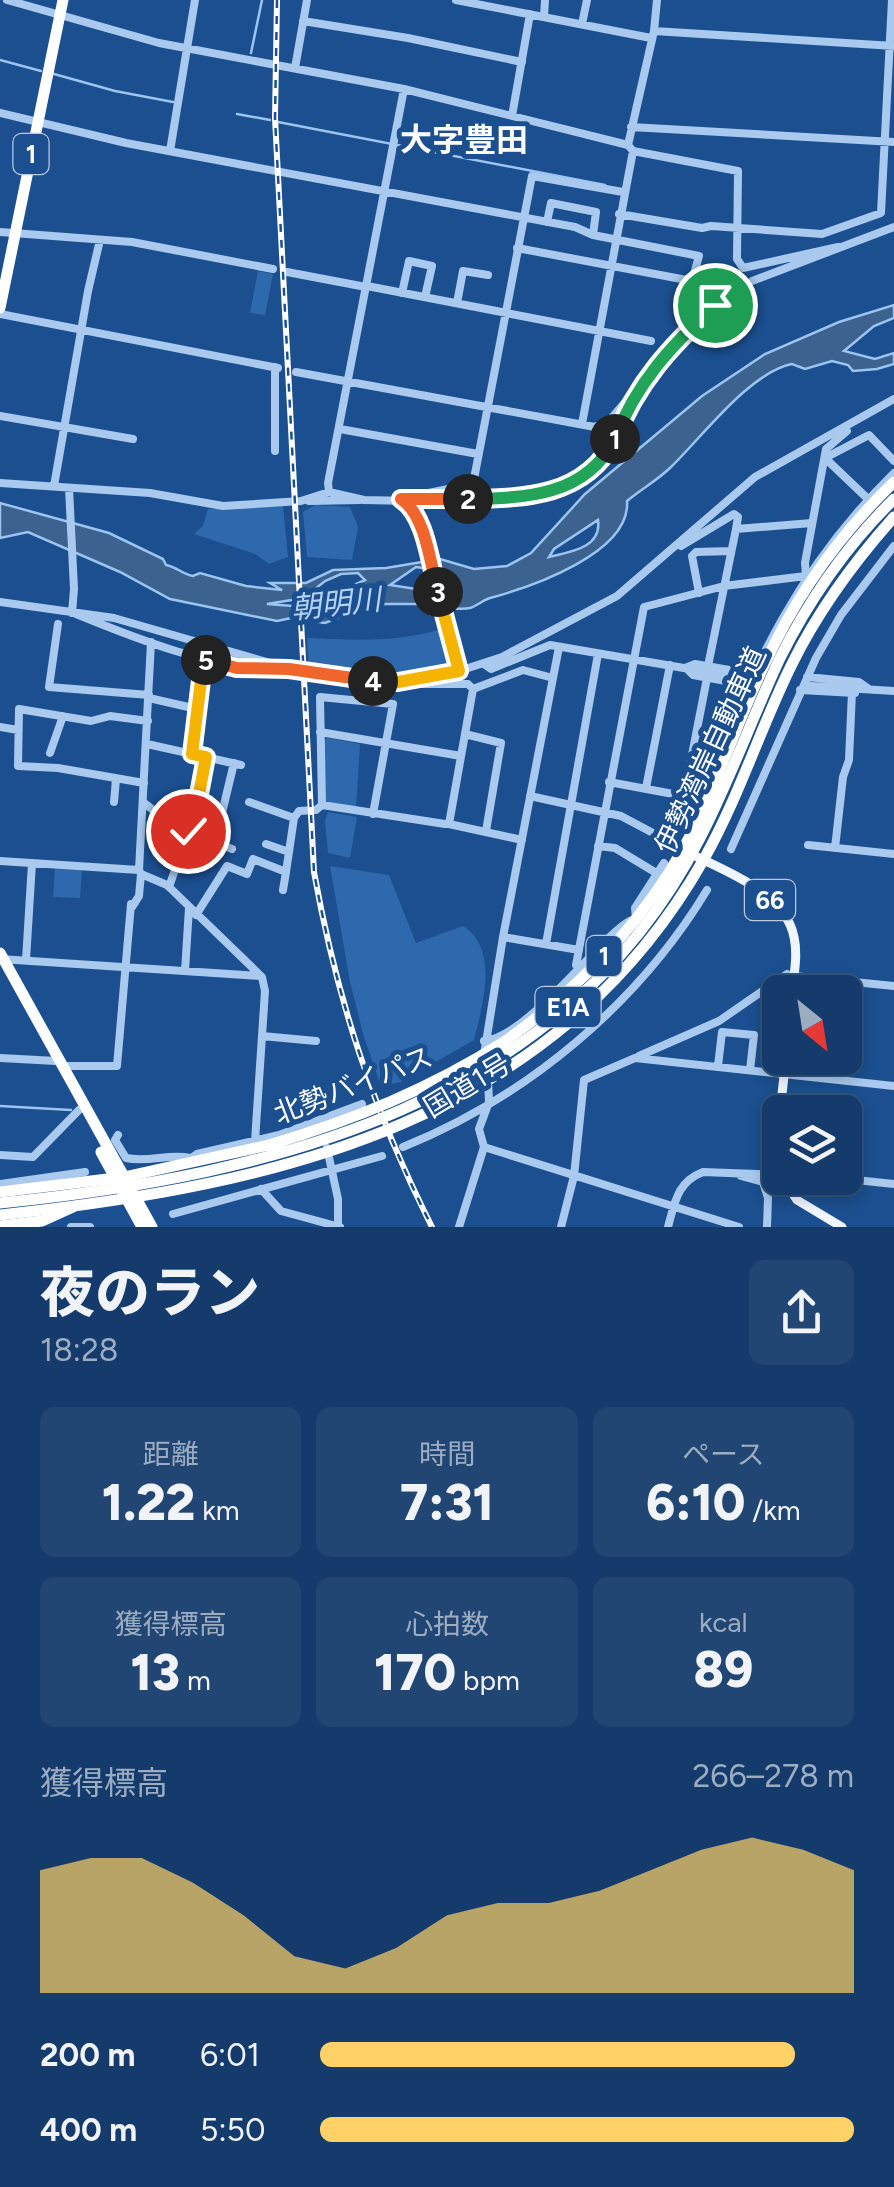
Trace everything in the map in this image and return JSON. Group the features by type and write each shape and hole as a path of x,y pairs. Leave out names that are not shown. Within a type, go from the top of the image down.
{"highway":[{"name":"1","path":"1,303 63,0"},
{"name":"北勢バイパス","path":"0,1226 50,1223 119,1179 214,1159 344,1122 402,1098 504,1042 575,985 656,893 683,849 762,670 792,613 830,555 894,482"},
{"name":"伊勢湾岸自動車道","path":"0,1203 183,1176 336,1136 403,1111 466,1079 555,1019 632,941 675,882 711,817 799,624 851,546 894,498"},
{"name":"伊勢湾岸自動車道","path":"0,1215 187,1188 342,1147 409,1122 473,1091 564,1028 642,949 686,888 722,823 810,631 860,555 894,518"},
{"path":"1,957 142,1227"},
{"path":"59,1064 104,1159 152,1227"},
{"path":"89,1176 102,1174 104,1159"},
{"name":"北勢バイパス","path":"0,1192 89,1176 119,1179"}],"main road":[{"name":"66","path":"683,849 759,891 782,910 794,937 790,975"},
{"path":"794,1195 842,1227"}],"street":[{"path":"8,0 188,50 404,89 630,148 738,171 737,258 743,268 853,244"},
{"path":"170,151 195,0"},
{"path":"295,68 307,0"},
{"path":"456,0 653,35 892,45"},
{"path":"544,17 546,0"},
{"path":"582,24 587,0"},
{"path":"582,424 631,127 653,35 656,0"},
{"path":"619,214 702,228 822,234 881,212 890,142 892,0"},
{"path":"512,116 530,14"},
{"path":"304,20 522,62"},
{"path":"329,492 404,89"},
{"path":"0,112 170,151 575,227 593,235 699,256 692,281 517,248"},
{"path":"631,127 890,142"},
{"path":"401,499 468,484 474,478 534,175 623,192"},
{"path":"547,222 551,203 596,212 593,235"},
{"path":"296,372 595,427 609,421 677,340 724,298 752,281 894,228"},
{"path":"0,232 132,242 273,269"},
{"path":"54,486 100,240"},
{"path":"402,293 408,261 432,266 426,297"},
{"path":"287,272 651,341"},
{"path":"457,303 463,272 488,275"},
{"path":"1,303 81,332 277,368 275,451"},
{"path":"0,482 150,492 223,506 524,498 562,488 604,456 632,397"},
{"path":"0,602 98,615 332,678 408,680 459,671 484,664 617,596 755,477 894,400"},
{"path":"0,416 133,439"},
{"path":"806,576 826,448 848,427"},
{"path":"340,429 478,454"},
{"path":"825,458 870,435 894,462"},
{"path":"825,458 868,499"},
{"path":"702,807 701,794 745,681 806,576 894,473"},
{"path":"69,488 72,612"},
{"path":"301,501 329,492 364,500"},
{"path":"401,499 413,510 422,536 459,671"},
{"path":"678,545 682,547 734,514 738,518 708,666"},
{"path":"736,529 812,522"},
{"path":"731,849 800,690 809,682 842,615 894,546"},
{"path":"699,593 692,556 696,552 732,550"},
{"path":"579,971 576,965 644,607 724,586 806,576"},
{"path":"72,612 262,677"},
{"path":"58,624 49,687 149,697 198,709"},
{"path":"0,1058 117,1066 130,906 140,896 151,642"},
{"path":"484,664 491,669 517,661 544,646 745,681"},
{"path":"459,1227 484,1147 479,1129 490,1102 484,1045 559,647"},
{"path":"546,944 598,654"},
{"path":"192,754 205,659"},
{"path":"685,668 695,664 752,674"},
{"path":"646,788 670,665"},
{"path":"237,668 289,669"},
{"path":"685,668 693,675 745,681"},
{"path":"473,690 523,670 553,678"},
{"path":"684,796 707,678"},
{"path":"408,680 416,684 468,684 473,690"},
{"path":"809,682 859,682 869,689"},
{"path":"449,824 473,690"},
{"path":"800,690 894,692"},
{"path":"835,848 843,776 849,760 852,692"},
{"path":"322,806 320,696 393,704 373,814"},
{"path":"144,783 18,766 19,709 91,720 110,716 148,721"},
{"path":"50,753 63,716"},
{"path":"0,727 18,730"},
{"path":"320,732 461,756"},
{"path":"465,734 502,743 486,832"},
{"path":"147,744 237,764 221,817 196,810"},
{"path":"169,887 196,810 206,757"},
{"path":"114,802 116,779"},
{"path":"609,782 684,796 702,807 754,793"},
{"path":"530,796 604,810 683,849"},
{"path":"249,802 294,818"},
{"path":"144,803 173,825 232,850"},
{"path":"283,890 298,810 322,806 449,824 522,840"},
{"path":"266,844 290,852"},
{"path":"808,844 894,854"},
{"path":"598,846 615,848 658,874"},
{"path":"185,971 193,911 227,866 247,874 253,859 286,872"},
{"path":"0,862 140,872 169,887 260,976 265,991 262,1143"},
{"path":"26,960 32,863"},
{"path":"484,1045 515,1026 579,971 632,916 664,863"},
{"name":"国道1号","path":"403,1147 443,1130 552,1061 604,1017 657,960 708,890"},
{"path":"656,893 678,931"},
{"path":"503,938 579,950"},
{"path":"1,957 260,976"},
{"path":"862,983 894,986"},
{"path":"561,1227 574,1176 584,1080 719,1021 762,993"},
{"path":"718,1066 722,1032 754,1036 750,1070"},
{"path":"262,1036 316,1040"},
{"path":"635,1058 762,1071"},
{"path":"793,1075 894,1086"},
{"name":"1","path":"190,1161 262,1143 362,1104"},
{"path":"0,1155 34,1157 79,1110"},
{"path":"261,1189 281,1211 339,1227 334,1172 318,1121"},
{"path":"118,1135 115,1140 126,1158 146,1162 183,1156 190,1161"},
{"path":"484,1147 739,1227"},
{"path":"173,1214 382,1156"},
{"path":"214,1159 226,1198"},
{"path":"668,1227 683,1184 691,1177 703,1172 762,1174"},
{"path":"737,1173 763,1182 768,1198 767,1227"},
{"path":"862,1181 894,1184"},
{"path":"0,1184 49,1182"},
{"path":"71,1227 90,1227"}],"shaded area":[{"path":"258,271 273,274 265,315 250,313"},
{"path":"315,505 350,507 358,527 352,560 307,557 303,512"},
{"path":"283,506 288,557 269,564 255,554 194,534 203,526 208,509"},
{"path":"444,628 454,662 451,668 383,676 309,670 307,638 393,638"},
{"path":"327,738 360,744 356,808 325,802"},
{"path":"328,812 357,817 350,858 328,853"},
{"path":"330,866 389,875 416,943 463,926 481,949 485,979 474,1040 401,1082 381,1086 364,1037 350,982"},
{"path":"55,869 82,870 80,898 53,897"}],"water":[{"name":"朝明川","path":"894,305 894,318 874,326 844,351 875,359 894,353 894,364 853,371 848,365 832,361 805,369 792,364 776,369 743,392 671,467 627,501 624,520 596,552 552,576 470,608 439,607 430,614 421,604 385,604 325,623 291,618 277,621 170,599 120,572 28,532 0,538 0,503 109,533 189,575 200,573 246,586 282,590 270,583 306,583 333,570 386,568 440,559 474,569 507,566 531,553 585,494 702,396 765,354 839,322","holes":["598,520 590,543 549,557 554,549","416,567 437,570 444,577 416,589 390,585","358,573 365,580 322,600 308,602 306,607 267,604 304,598 341,574"]}],"waterway":[{"path":"251,53 262,0"},
{"path":"0,60 41,71"},
{"path":"54,74 173,102"},
{"path":"237,114 270,120"},
{"path":"278,122 605,185"},
{"path":"0,1106 71,1110"}],"railway":[{"path":"277,0 275,118 314,872 359,1054 392,1140 432,1227"}],"district":[{"name":"大字豊田","path":"464,140"}],"route":[{"path":"188,831 206,757 192,754 205,659 237,668 289,669 332,678 389,682 459,671 418,523 413,510 401,499 524,498 546,494 578,479 604,456 632,397 658,362 715,305"}]}
